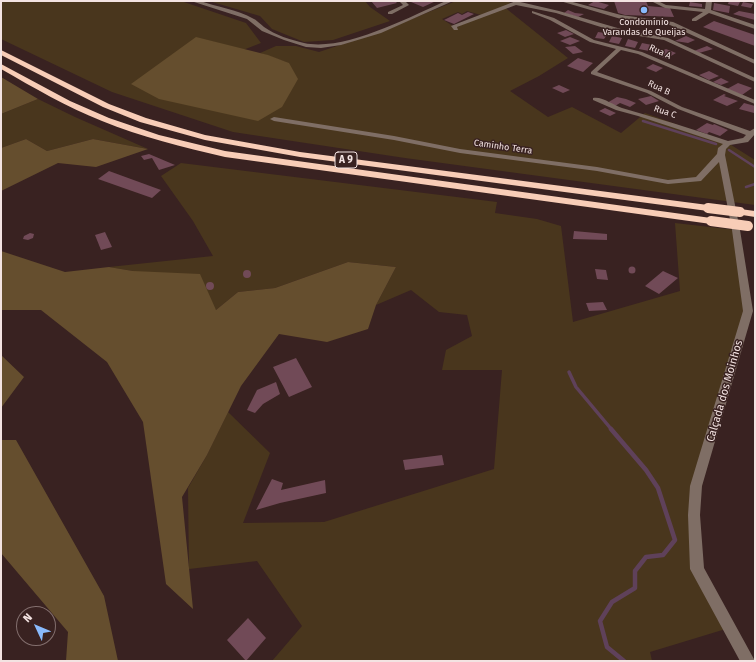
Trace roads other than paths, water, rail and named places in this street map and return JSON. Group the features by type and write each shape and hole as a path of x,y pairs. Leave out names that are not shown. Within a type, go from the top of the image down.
{"highway":[{"name":"A 9","path":"1,52 105,105 142,120 183,132 232,143 322,157 755,214"},
{"name":"A 9","path":"1,66 90,113 128,128 172,142 217,152 752,227"}],"street":[{"path":"194,1 249,18 255,21 264,31 284,38 307,45 326,46 357,39 450,1"},
{"path":"390,13 406,5 402,1"},
{"path":"563,1 621,17 671,22 755,62"},
{"path":"654,1 665,6 708,11 755,27"},
{"path":"708,11 709,1"},
{"path":"456,29 454,26 515,2 557,12 620,31 666,39 755,80"},
{"name":"Rua A","path":"515,2 526,10 552,19 592,41 640,53 755,102"},
{"path":"694,20 708,11"},
{"name":"Rua B","path":"620,48 593,73 650,92 680,108 753,132"},
{"name":"Rua C","path":"595,99 618,109 640,114 728,143"},
{"name":"Caminho Terra","path":"274,120 394,138 460,151 597,169 668,182 698,179 721,155"},
{"path":"721,155 722,148 728,143 745,140 753,132"},
{"name":"Calçada dos Moinhos","path":"721,155 736,230 748,311 696,486 694,523 697,569 748,661"}],"waterway":[{"path":"643,121 716,144"},
{"path":"729,150 755,167"},
{"path":"746,187 755,184"},
{"path":"569,372 576,387 612,430"},
{"path":"611,429 646,470 658,488 675,540 663,555 646,557 635,571 635,588 612,602 600,621 607,647 624,661"}],"place":[{"name":"Condomínio Varandas de Queijas","path":"644,10"}]}
